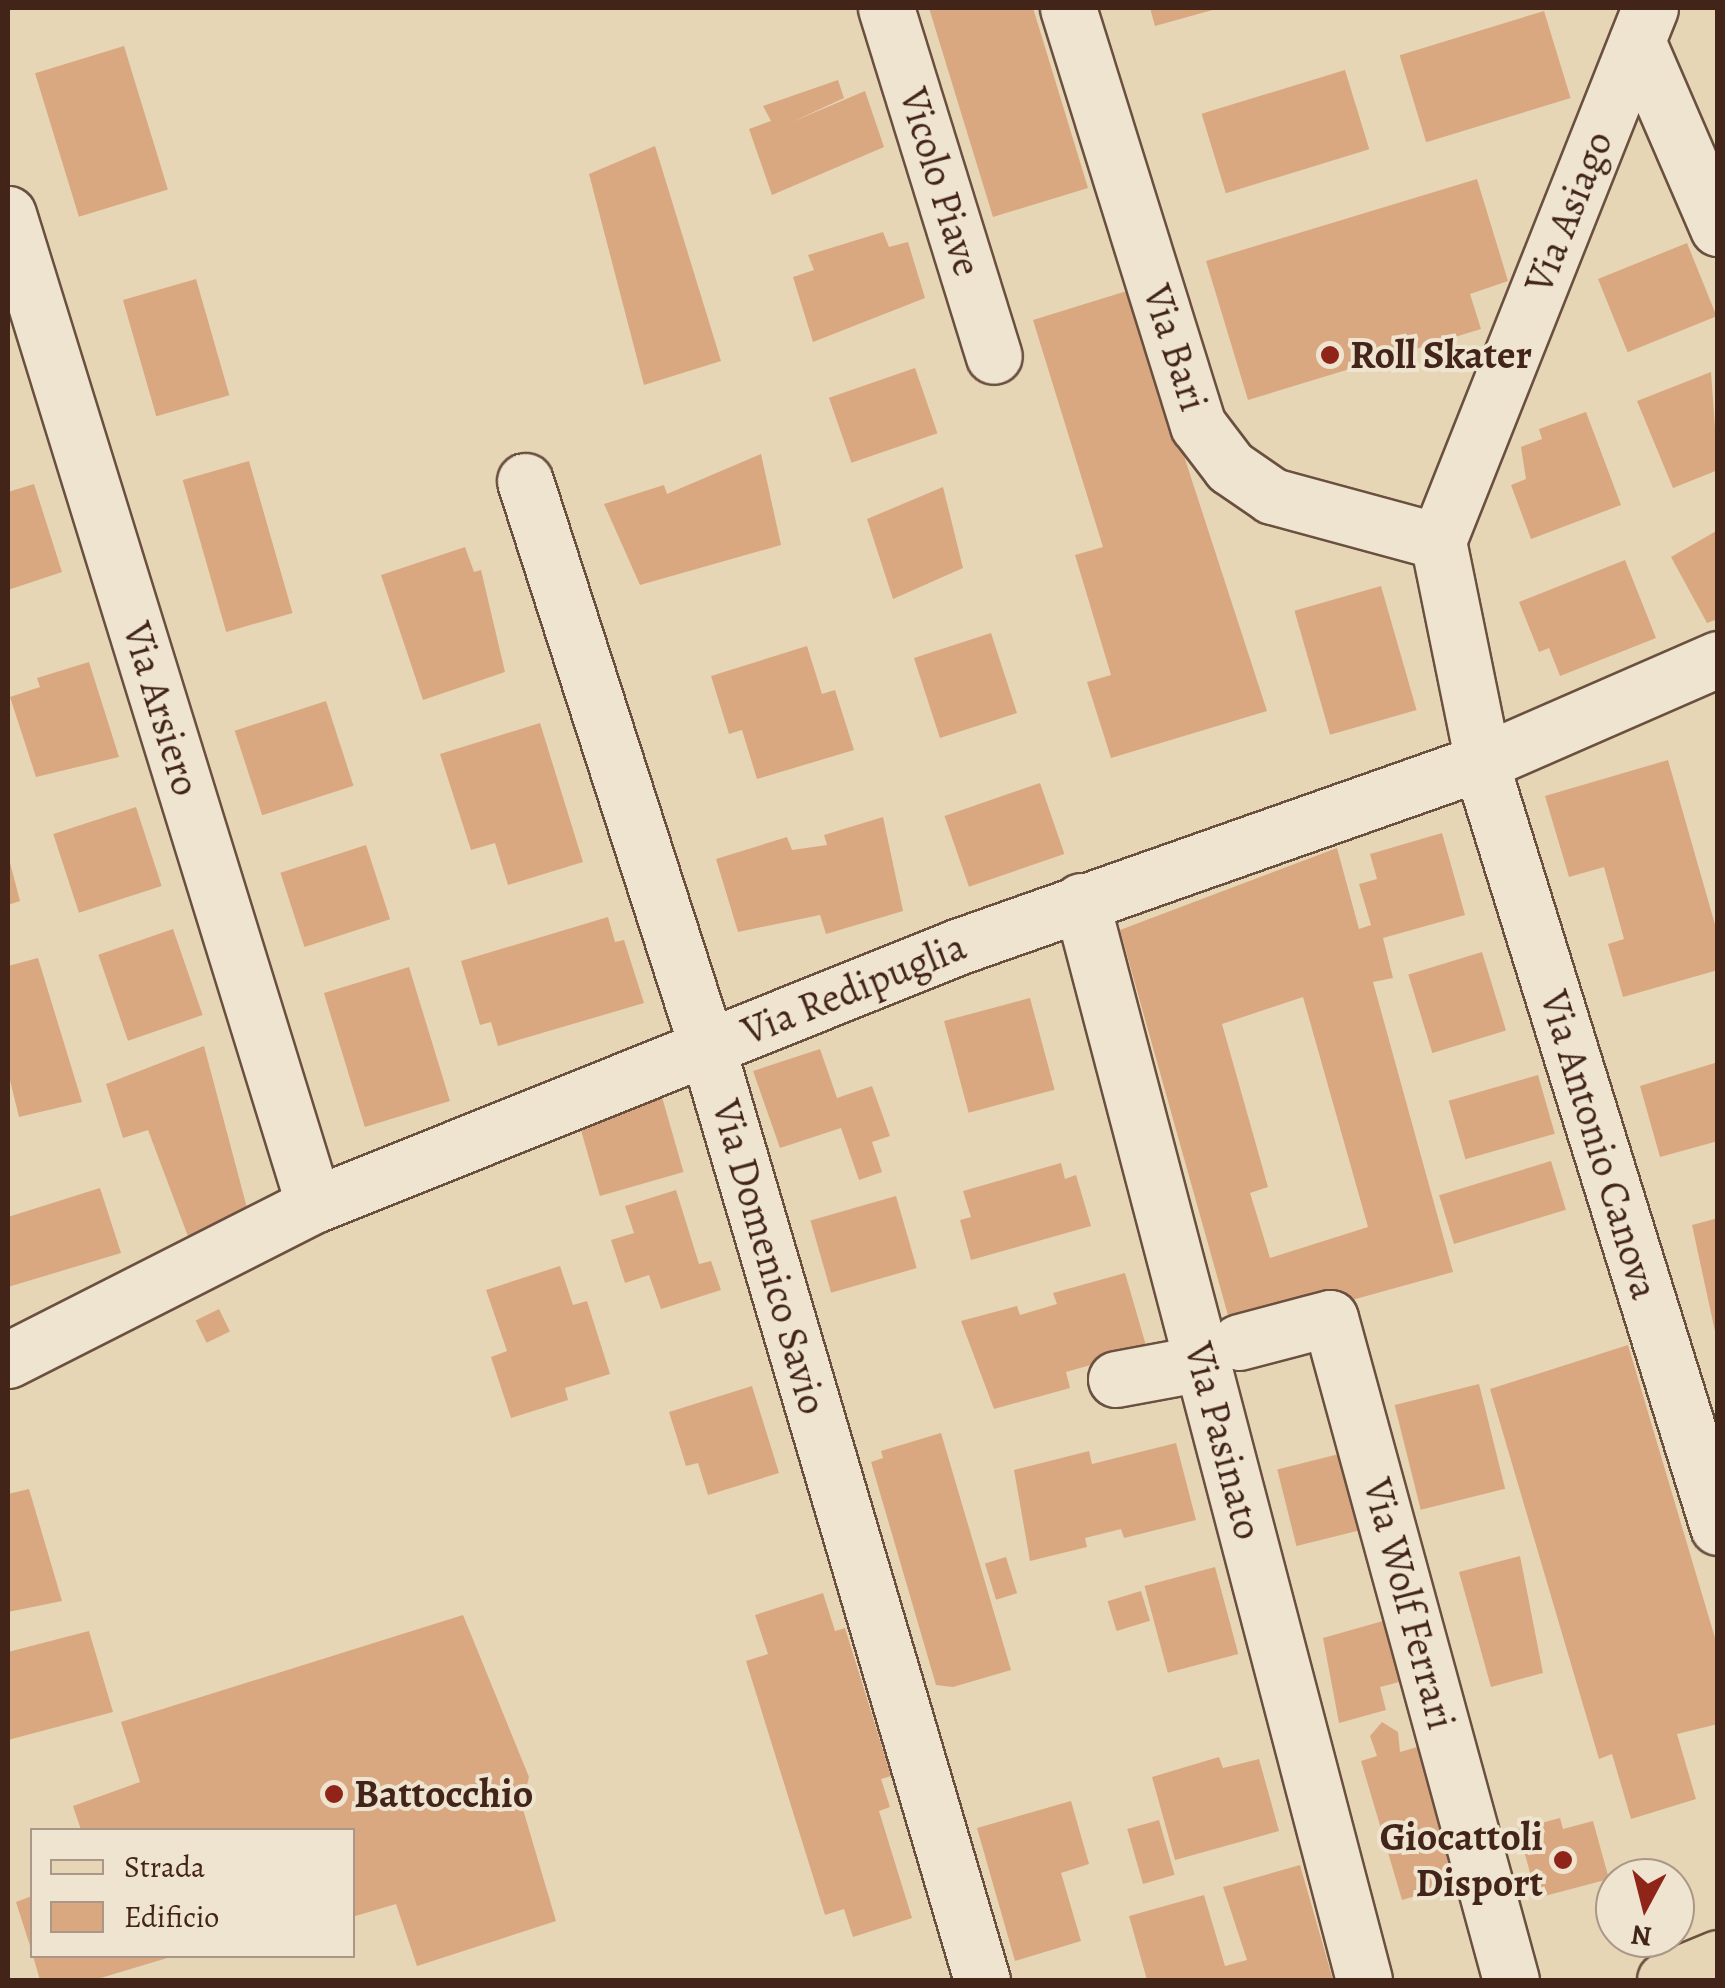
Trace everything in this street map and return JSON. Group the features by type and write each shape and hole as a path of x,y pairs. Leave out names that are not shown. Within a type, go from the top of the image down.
{"main road":[{"path":"1665,1980 1718,1958"}],"street":[{"name":"Vicolo Piave","path":"886,8 994,356"},
{"name":"Via Bari","path":"1068,8 1198,425 1230,467 1272,496 1438,541"},
{"name":"Via Asiago","path":"1438,541 1644,24"},
{"path":"1644,24 1718,228"},
{"name":"Via Arsiero","path":"8,214 314,1206"},
{"name":"Via Domenico Savio","path":"525,481 708,1047 982,1980"},
{"path":"1438,541 1482,762"},
{"name":"Via Redipuglia","path":"8,1360 314,1206 1081,901 1482,762 1718,659"},
{"name":"Via Antonio Canova","path":"1482,762 1718,1528"},
{"name":"Via Pasinato","path":"1081,901 1221,1353 1364,1980"},
{"name":"Via Wolf Ferrari","path":"1221,1353 1330,1318 1512,1980"},
{"path":"1116,1379 1221,1353"}],"building":[{"path":"929,8 1033,8 1088,188 993,217"},
{"path":"1150,8 1216,8 1216,9 1155,26"},
{"path":"1544,11 1571,98 1426,142 1400,55"},
{"path":"124,46 168,189 79,217 35,73"},
{"path":"1345,70 1369,149 1226,193 1202,114"},
{"path":"838,80 844,98 792,122 865,91 884,147 772,195 749,129 771,121 763,106"},
{"path":"655,146 721,361 644,385 589,174"},
{"path":"1477,179 1508,281 1470,294 1481,329 1248,400 1206,261"},
{"path":"883,232 889,247 908,242 925,298 813,342 793,277 814,270 808,255"},
{"path":"1687,243 1717,316 1628,352 1598,279"},
{"path":"196,279 229,395 156,416 123,300"},
{"path":"1130,290 1267,711 1111,758 1087,682 1111,675 1075,555 1103,547 1033,320"},
{"path":"915,368 937,433 851,463 829,398"},
{"path":"1711,372 1718,470 1673,488 1637,401"},
{"path":"1586,412 1621,505 1531,539 1511,485 1526,479 1521,447 1542,439 1539,429"},
{"path":"761,454 781,545 640,585 604,504 664,485 667,494"},
{"path":"249,461 293,613 226,632 183,480"},
{"path":"34,484 62,572 8,590 8,492"},
{"path":"943,487 963,568 893,599 867,519"},
{"path":"1718,530 1718,619 1707,623 1671,557"},
{"path":"465,547 474,572 481,570 505,672 423,700 381,575"},
{"path":"1625,560 1656,638 1560,676 1549,648 1539,652 1519,602"},
{"path":"1381,586 1417,710 1330,735 1294,611"},
{"path":"991,633 1017,713 940,738 914,658"},
{"path":"807,646 822,694 835,690 854,750 757,779 742,730 729,734 711,676"},
{"path":"89,662 119,757 36,777 10,697 40,687 37,678"},
{"path":"326,701 354,786 262,815 235,731"},
{"path":"540,723 583,862 508,885 495,843 471,850 440,754"},
{"path":"1668,760 1718,935 1718,970 1623,997 1608,944 1624,939 1604,867 1569,877 1545,796"},
{"path":"1040,783 1064,854 969,887 945,816"},
{"path":"136,807 162,886 79,913 53,834"},
{"path":"883,817 903,911 826,934 820,915 738,932 716,859 787,837 792,850 827,845 824,835"},
{"path":"1442,833 1465,915 1383,938 1393,978 1373,982 1453,1272 1233,1333 1120,930 1337,848 1359,929 1371,925 1359,884 1377,879 1370,854","holes":["1303,997 1368,1227 1270,1258 1250,1193 1268,1187 1222,1024"]},
{"path":"366,845 390,919 305,947 280,873"},
{"path":"8,855 20,901 8,905"},
{"path":"608,917 615,942 624,940 644,1003 498,1046 491,1022 480,1025 461,961"},
{"path":"173,929 203,1015 128,1041 98,955"},
{"path":"1482,952 1506,1030 1432,1053 1408,975"},
{"path":"38,958 82,1102 19,1117 8,1072 8,966"},
{"path":"409,967 450,1101 365,1127 324,993"},
{"path":"1030,998 1055,1090 969,1113 944,1021"},
{"path":"204,1046 251,1223 195,1255 148,1130 123,1138 106,1084"},
{"path":"820,1049 837,1098 872,1086 890,1136 872,1142 882,1172 859,1180 841,1128 780,1148 753,1071"},
{"path":"1718,1062 1718,1141 1660,1157 1640,1086"},
{"path":"1538,1075 1555,1134 1465,1159 1449,1101"},
{"path":"662,1097 683,1172 600,1196 578,1121"},
{"path":"1551,1161 1566,1210 1454,1244 1439,1195"},
{"path":"1061,1163 1065,1179 1076,1175 1091,1226 971,1260 960,1220 971,1217 963,1191"},
{"path":"100,1188 121,1253 8,1287 8,1217"},
{"path":"676,1190 699,1264 711,1261 721,1290 661,1309 649,1275 625,1283 611,1240 634,1233 625,1206"},
{"path":"896,1196 917,1268 831,1293 810,1221"},
{"path":"1718,1218 1718,1336 1716,1336 1692,1225"},
{"path":"560,1266 573,1305 587,1301 610,1374 565,1388 568,1400 511,1418 491,1357 507,1351 486,1290"},
{"path":"1125,1273 1147,1349 1066,1372 1070,1388 994,1409 961,1321 1017,1306 1020,1315 1057,1304 1053,1293"},
{"path":"219,1309 230,1331 207,1343 196,1320"},
{"path":"1628,1345 1718,1648 1718,1724 1677,1734 1696,1799 1631,1819 1612,1754 1599,1759 1490,1389"},
{"path":"1479,1384 1505,1489 1421,1510 1395,1405"},
{"path":"752,1386 779,1473 708,1495 698,1463 686,1466 669,1412"},
{"path":"941,1433 1011,1670 953,1687 936,1685 871,1462 883,1458 881,1451"},
{"path":"1176,1443 1196,1520 1124,1538 1121,1529 1085,1538 1087,1547 1030,1561 1014,1470 1089,1451 1092,1464"},
{"path":"1351,1451 1370,1528 1296,1546 1277,1469"},
{"path":"29,1489 62,1601 8,1612 8,1494"},
{"path":"1520,1556 1543,1673 1491,1687 1459,1572"},
{"path":"1006,1557 1017,1593 996,1600 985,1563"},
{"path":"1215,1567 1238,1654 1168,1673 1144,1586"},
{"path":"1141,1591 1150,1621 1117,1631 1108,1601"},
{"path":"823,1593 835,1631 845,1628 891,1776 881,1779 890,1807 879,1811 912,1918 853,1937 844,1909 825,1915 746,1661 768,1654 755,1615"},
{"name":"Battocchio","path":"463,1615 529,1777 522,1806 556,1921 417,1966 396,1904 355,1916 355,1828 80,1828 73,1806 140,1782 121,1722"},
{"path":"1390,1619 1407,1680 1380,1687 1386,1710 1339,1723 1323,1638"},
{"path":"89,1631 113,1712 8,1740 8,1652"},
{"path":"1382,1722 1398,1732 1400,1752 1424,1745 1463,1882 1402,1900 1361,1761 1377,1756 1370,1736"},
{"path":"1219,1757 1223,1768 1259,1759 1279,1831 1175,1860 1152,1777"},
{"path":"1071,1801 1089,1864 1061,1873 1081,1941 1015,1961 977,1828"},
{"path":"1560,1818 1563,1829 1593,1821 1603,1858 1595,1858 1595,1883 1537,1898 1518,1829"},
{"path":"1159,1820 1175,1875 1143,1884 1127,1829"},
{"path":"1300,1865 1333,1980 1147,1980 1129,1916 1204,1895 1225,1966 1247,1960 1223,1887"},
{"path":"30,1897 30,1946 16,1902"},
{"path":"34,1958 167,1958 94,1980 40,1980"}],"place":[{"name":"Roll Skater","path":"1330,355"},
{"name":"Battocchio","path":"334,1794"},
{"name":"Giocattoli Disport","path":"1563,1860"}]}
